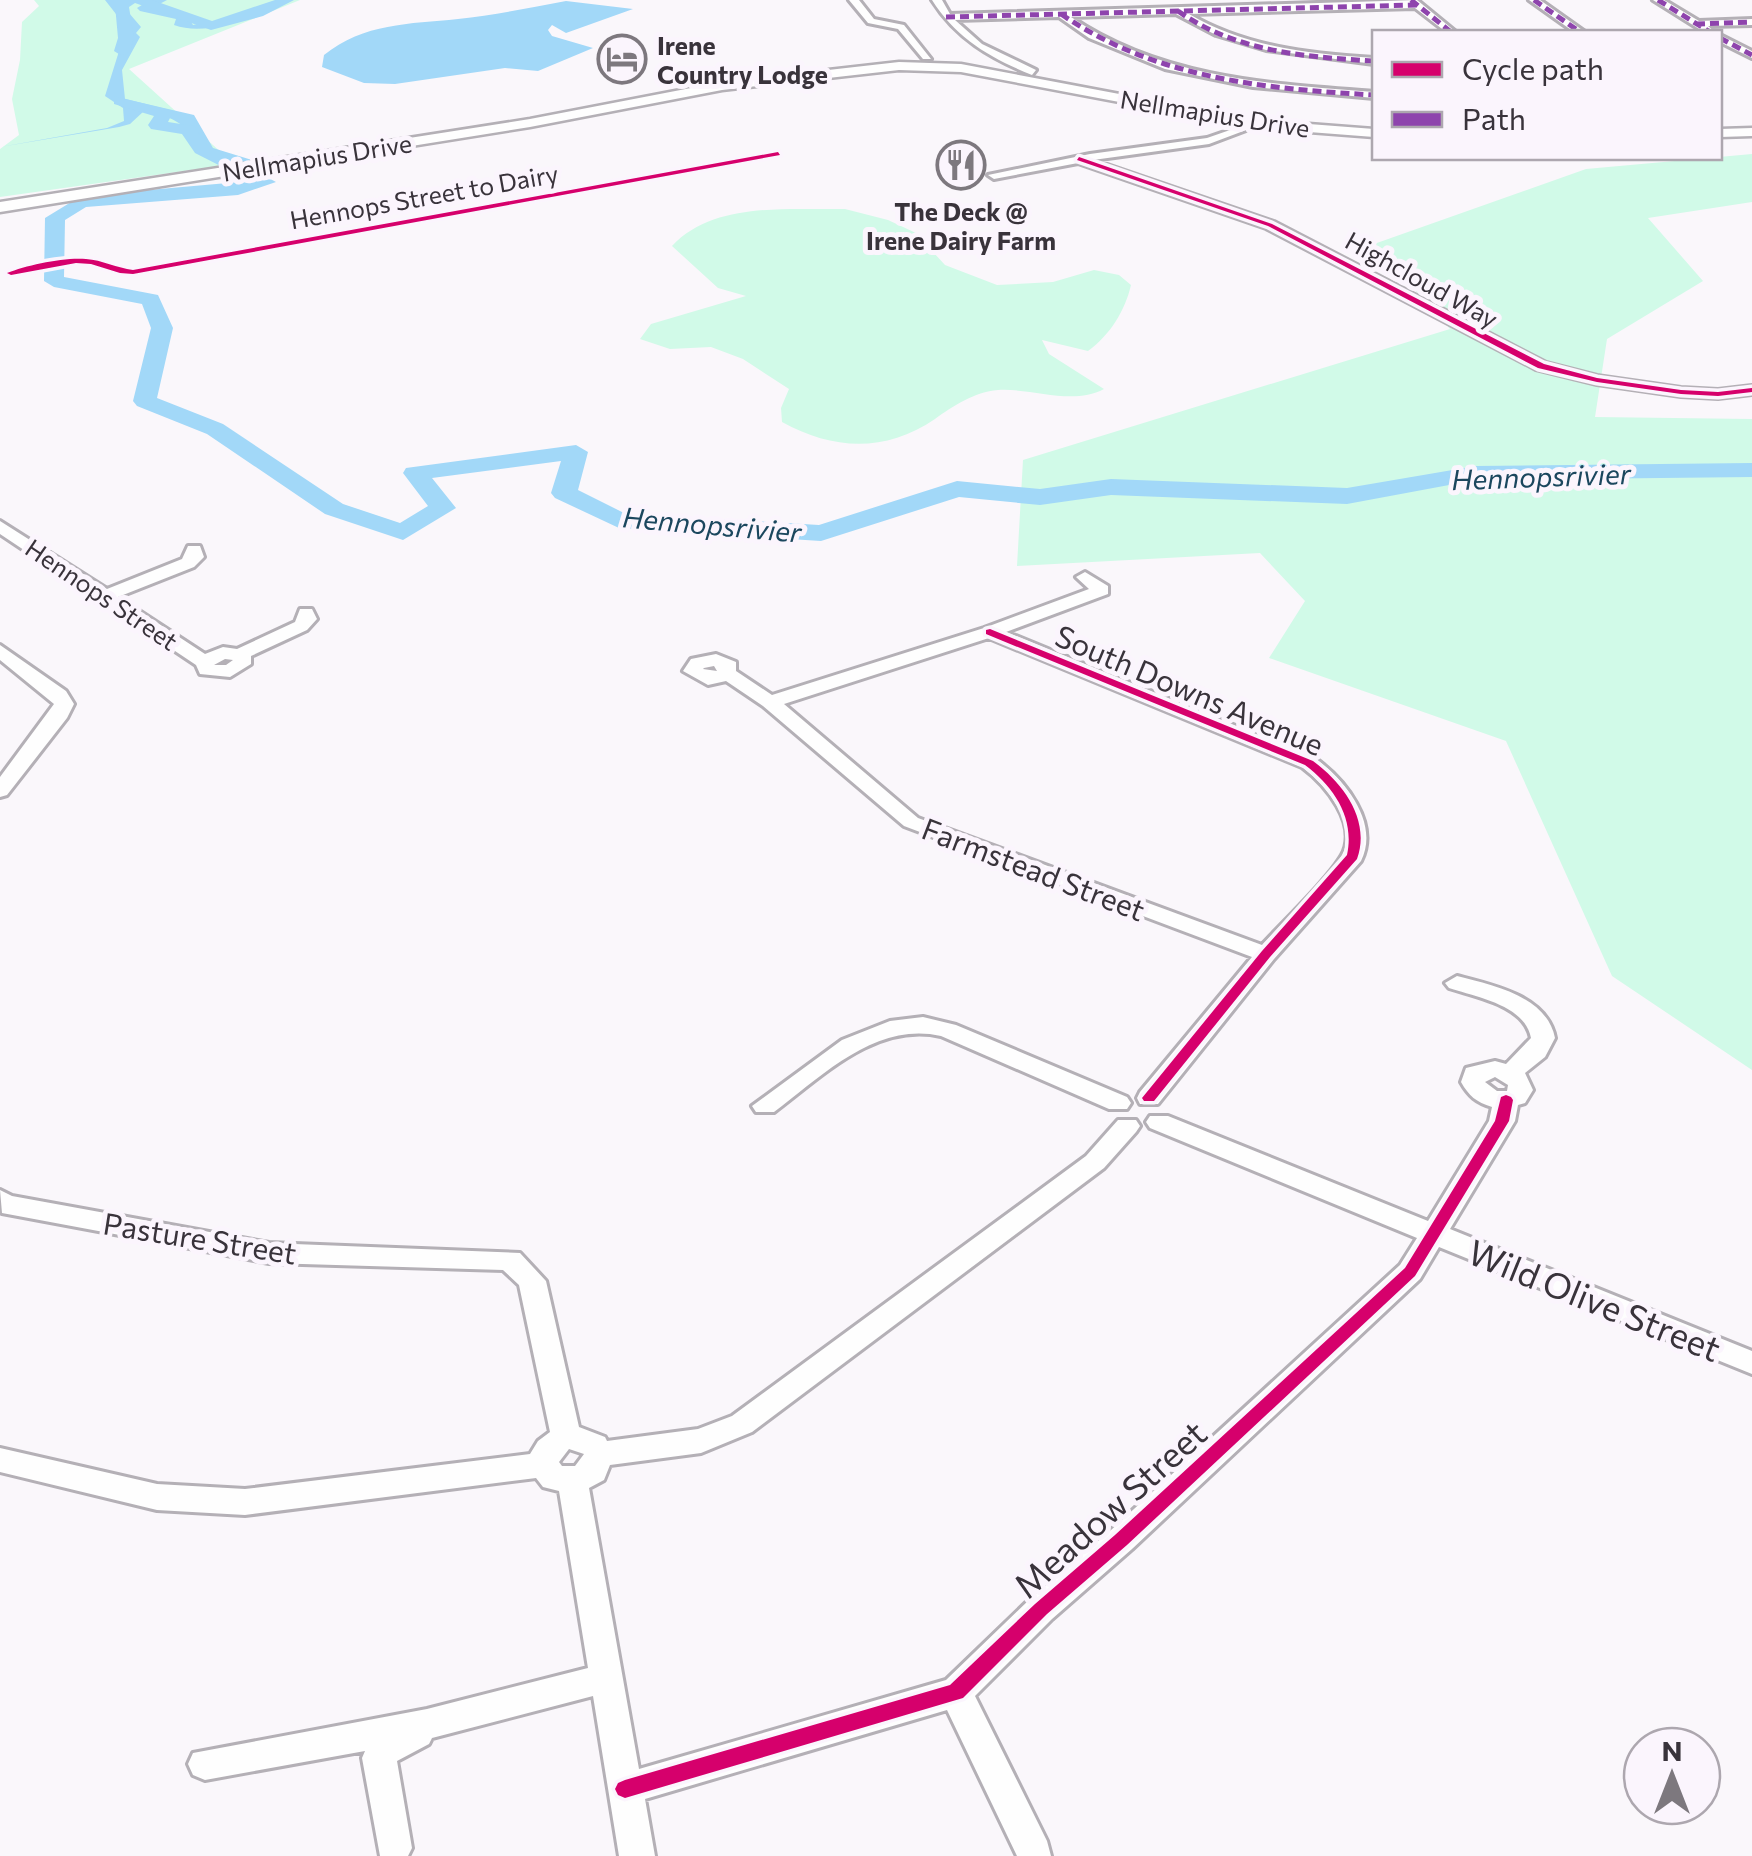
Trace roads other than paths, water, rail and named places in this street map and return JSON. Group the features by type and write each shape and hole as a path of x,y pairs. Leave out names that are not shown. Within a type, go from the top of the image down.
{"main road":[{"name":"Nellmapius Drive","path":"0,207 729,88 903,66 1026,78 1257,124 1372,133"},
{"path":"1722,133 1752,132"}],"street":[{"path":"854,0 872,21 902,27 926,57"},
{"path":"937,0 946,17 977,48 1026,78"},
{"path":"1156,0 1206,30 1250,44 1372,61"},
{"path":"1534,0 1577,30"},
{"path":"1658,0 1706,30"},
{"path":"946,17 1414,3 1448,30"},
{"path":"1061,14 1089,37 1177,68 1307,91 1372,95"},
{"path":"1696,24 1752,22"},
{"path":"1722,39 1748,56"},
{"path":"1724,56 1748,56"},
{"path":"994,176 1079,159 1208,141 1257,124"},
{"name":"Highcloud Way","path":"1079,159 1261,222 1541,366 1607,382 1680,392 1718,394 1752,390"},
{"name":"Hennops Street","path":"1,528 204,662 223,653 240,655 302,626 308,619 306,613"},
{"path":"105,596 188,563 195,558 194,550"},
{"path":"770,702 990,632 1102,590 1085,576"},
{"name":"South Downs Avenue","path":"990,632 1309,762 1332,780 1354,825 1356,849 1266,954 1154,1110"},
{"path":"0,651 64,704 4,780"},
{"name":"Farmstead Street","path":"728,673 770,702 911,822 1266,954"},
{"name":"Meadow Street","path":"625,1788 956,1692 1041,1608 1384,1298 1410,1272 1502,1121 1508,1086 1543,1038 1540,1022 1517,1007 1456,983"},
{"path":"765,1106 882,1029 919,1022 948,1030 1123,1114"},
{"path":"599,1454 701,1440 742,1424 1095,1162 1133,1096 1154,1110"},
{"name":"Wild Olive Street","path":"1154,1110 1433,1233 1752,1363"},
{"name":"Pasture Street","path":"1,1203 269,1252 481,1256 510,1260 532,1281 566,1438"},
{"path":"543,1465 548,1448 566,1438 585,1438 599,1454"},
{"path":"543,1465 554,1478 573,1481 593,1471 599,1454"},
{"path":"0,1460 157,1497 244,1502 543,1465"},
{"path":"573,1481 637,1856"},
{"path":"205,1764 427,1724 606,1678"},
{"path":"956,1692 1034,1853"},
{"path":"394,1848 379,1758 382,1750 421,1731 427,1724"}],"water":[{"path":"105,0 130,0 123,6 141,27 136,33 140,37 122,70 125,99 194,115 213,148 265,164 274,175 242,172 194,150 185,127 144,111 130,124 119,127 0,147 107,128 124,121 123,108 105,96 125,32 123,23"},
{"path":"150,0 167,0 152,8 195,18 189,19 193,25 203,23 202,19 222,22 288,0 232,23 202,29 174,25 176,19 137,8"},
{"path":"566,1 633,9 566,33 552,25 548,30 552,36 593,48 538,71 505,68 395,84 364,83 322,67 324,55 371,31"}],"waterway":[{"name":"Hennopsrivier","path":"122,51 126,38 122,5 131,0"},
{"name":"Hennopsrivier","path":"139,0 211,26 287,0"},
{"name":"Hennopsrivier","path":"120,100 164,114 157,125 188,130 201,149 267,182 238,189 81,202 55,218 54,281 151,299 162,328 145,401 215,429 334,509 403,532 443,508 415,473 576,452 564,493 619,520 821,533 957,489 1040,497 1111,487 1347,496 1476,473 1752,470"}],"place":[{"name":"Irene Country Lodge","path":"622,59"},
{"name":"The Deck @ Irene Dairy Farm","path":"961,165"}]}
